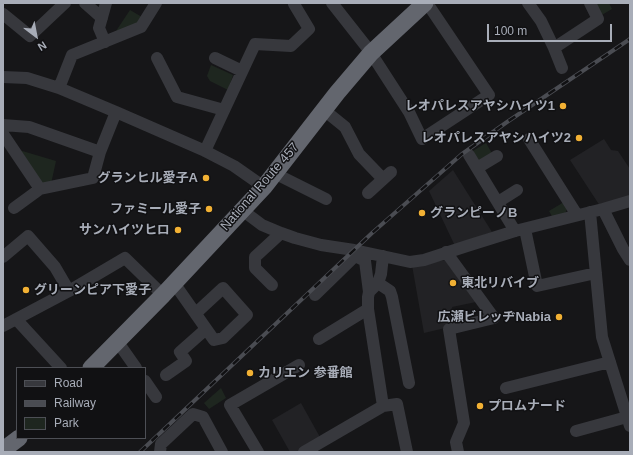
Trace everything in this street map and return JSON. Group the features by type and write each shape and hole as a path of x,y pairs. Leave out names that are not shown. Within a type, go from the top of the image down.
{"highway":[{"name":"National Route 457","path":"92,367 163,295 264,187 371,53 426,3"},
{"path":"3,450 18,439"}],"street":[{"path":"3,14 30,36 65,3"},
{"path":"85,3 102,18"},
{"path":"105,42 99,28 106,3"},
{"path":"59,88 72,55 141,27 156,3"},
{"path":"205,151 255,44 291,46 309,29 294,4 295,3"},
{"path":"332,3 371,53 409,112 422,139 489,95 426,3"},
{"path":"528,3 541,21 562,68"},
{"path":"554,48 598,18 590,3"},
{"path":"158,58 177,97 224,110"},
{"path":"215,58 242,71"},
{"path":"3,77 27,78 59,88 116,112 205,151 234,166 264,187"},
{"path":"324,110 345,127 360,154 386,176 368,193"},
{"path":"14,208 40,189 93,178 100,152 116,112"},
{"path":"3,125 29,127 100,152"},
{"path":"3,134 40,189"},
{"path":"529,139 577,215"},
{"path":"469,155 498,202 520,230 537,286 596,273"},
{"path":"477,168 497,156"},
{"path":"274,173 326,199"},
{"path":"498,202 517,190"},
{"path":"242,210 262,225 281,233 322,245 410,262 424,260 520,230 577,215 603,210 630,201"},
{"path":"603,210 630,260"},
{"path":"576,431 628,421 602,337 590,212"},
{"path":"272,285 255,268 255,257 281,233"},
{"path":"3,257 28,236 55,267 69,291"},
{"path":"446,252 494,318 449,329 464,423 456,442 458,452"},
{"path":"315,295 355,256 365,261 369,292 368,309 383,406"},
{"path":"369,292 378,283 381,274 383,256"},
{"path":"3,326 69,291 125,258 163,295"},
{"path":"174,282 214,340 223,338 247,315 223,288 196,313"},
{"path":"378,283 390,291 392,297 409,383"},
{"path":"319,339 368,309"},
{"path":"16,319 60,367"},
{"path":"166,375 186,361 180,352 206,329"},
{"path":"118,341 135,367"},
{"path":"506,388 610,362"},
{"path":"258,452 230,405 299,365"},
{"path":"146,382 156,397"},
{"path":"304,452 383,406 397,404 407,452"},
{"path":"160,452 161,444 193,414 203,417 222,452"}],"shaded area":[{"path":"604,139 611,150 618,151 630,169 630,196 600,206 570,160"},
{"path":"453,170 492,232 455,246 429,191"},
{"path":"445,260 476,302 452,307 458,325 424,333 412,265"},
{"path":"301,403 321,439 298,452 290,452 272,420"}],"green space":[{"path":"596,3 609,3 612,9 600,16"},
{"path":"130,10 142,17 136,27 114,34"},
{"path":"211,65 233,75 228,90 210,81 207,76"},
{"path":"486,143 493,155 484,161 478,160 471,152"},
{"path":"19,150 56,161 51,184 42,186"},
{"path":"564,202 567,209 565,214 553,218 549,211"},
{"path":"221,388 226,398 209,409 204,403"}],"railway":[{"path":"140,452 372,233 462,154 630,39"}],"place":[{"name":"レオパレスアヤシハイツ1","path":"563,106"},
{"name":"レオパレスアヤシハイツ2","path":"579,138"},
{"name":"グランヒル愛子A","path":"206,178"},
{"name":"ファミール愛子","path":"209,209"},
{"name":"グランピーノB","path":"422,213"},
{"name":"サンハイツヒロ","path":"178,230"},
{"name":"東北リバイブ","path":"453,283"},
{"name":"グリーンピア下愛子","path":"26,290"},
{"name":"広瀬ビレッヂNabia","path":"559,317"},
{"name":"カリエン 参番館","path":"250,373"},
{"name":"プロムナード","path":"480,406"}]}
